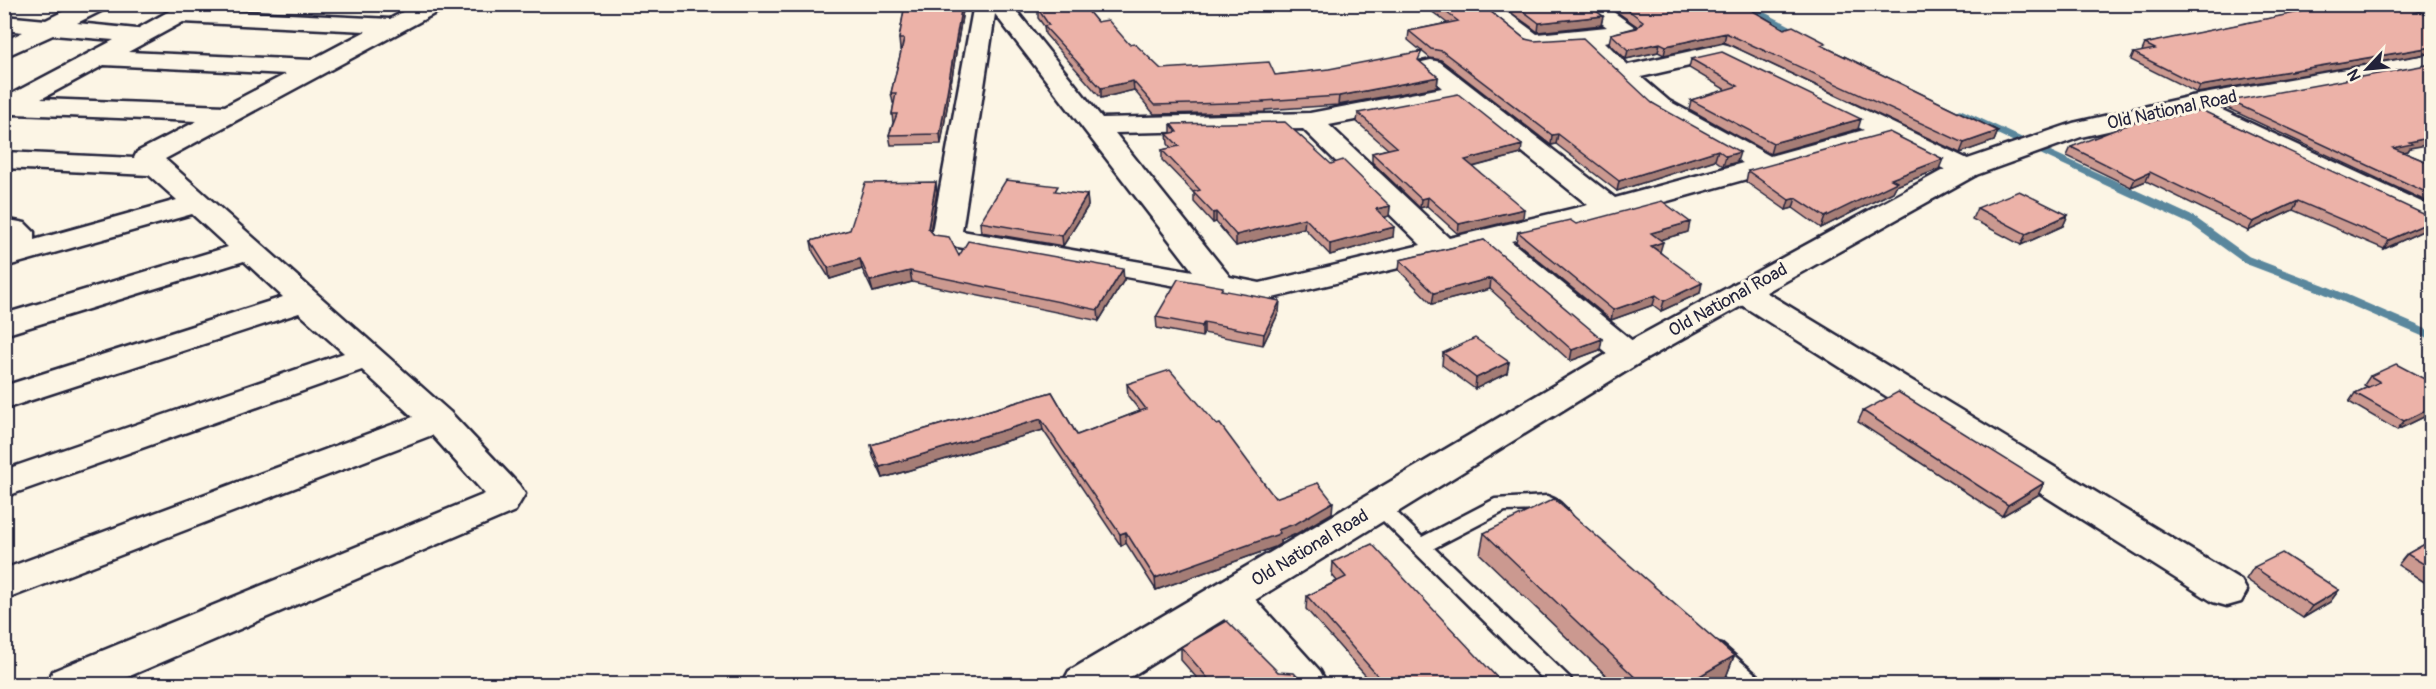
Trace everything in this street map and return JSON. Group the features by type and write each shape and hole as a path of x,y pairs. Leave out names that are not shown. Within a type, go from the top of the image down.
{"street":[{"path":"4,50 98,4"},
{"path":"68,684 502,502 506,494 438,420 147,158 435,4"},
{"path":"985,4 946,237 1260,292 1610,208 1886,132"},
{"path":"999,4 1221,285"},
{"path":"1481,4 1532,41 1588,38 1627,30 1586,4"},
{"path":"2405,4 2432,15"},
{"path":"7,107 190,10 394,26"},
{"path":"4,23 141,36"},
{"path":"1588,38 1623,74 1660,106 1767,165"},
{"path":"1623,74 1723,51 1966,170"},
{"path":"100,58 316,68"},
{"name":"Old National Road","path":"1084,684 1629,355 1966,170 2073,131 2192,104 2428,64"},
{"path":"1431,67 1610,208"},
{"path":"1095,126 1310,121 1462,92"},
{"path":"2192,104 2432,218"},
{"path":"7,107 230,114"},
{"path":"1310,121 1443,249"},
{"path":"4,160 158,167"},
{"path":"12,256 197,203"},
{"path":"4,228 15,229 19,232 12,256"},
{"path":"1489,238 1629,355"},
{"path":"4,325 249,250"},
{"path":"1743,292 2227,591"},
{"path":"4,398 306,300"},
{"path":"4,484 368,356"},
{"path":"4,585 438,420"},
{"path":"1229,597 1305,684"}],"lane":[{"path":"1420,547 1502,504 1547,503 1574,526"},
{"path":"1379,507 1562,684"},
{"path":"1698,637 1752,684"}],"building":[{"path":"905,4 962,4 940,134 889,135 897,114 892,114 896,93 891,93 904,39 899,39"},
{"path":"1043,4 1082,4 1097,22 1108,20 1129,44 1134,43 1161,69 1269,62 1275,75 1329,69 1422,51 1418,60 1438,77 1339,96 1263,101 1265,102 1154,105 1133,81 1101,88 1044,26 1049,25 1038,9 1046,8"},
{"path":"1435,4 1481,4 1525,39 1534,41 1583,38 1652,103 1740,152 1726,156 1718,150 1619,181 1558,134 1552,135 1442,51 1431,49 1409,31 1458,21"},
{"path":"1514,4 1586,4 1603,16 1539,23"},
{"path":"1620,4 1741,4 1784,29 1793,26 1826,43 1821,45 1998,131 1964,143 1726,33 1666,46 1660,43 1628,50 1611,34 1637,28 1643,21"},
{"path":"2316,4 2400,4 2432,16 2432,47 2200,86 2134,53 2155,49 2145,44 2324,7"},
{"path":"1722,52 1861,119 1773,143 1691,100 1738,86 1691,59"},
{"path":"2432,64 2432,137 2393,148 2432,164 2432,195 2230,101"},
{"path":"1458,94 1522,145 1465,160 1524,209 1459,224 1428,197 1421,199 1372,153 1397,147 1358,113"},
{"path":"2201,110 2432,218 2432,221 2389,240 2298,201 2253,222 2150,172 2135,179 2071,147 2144,119 2149,122"},
{"path":"1285,122 1331,164 1343,160 1390,206 1376,209 1394,227 1330,244 1305,218 1236,235 1216,212 1213,213 1193,192 1200,190 1162,150 1179,146 1167,134 1177,132 1171,124"},
{"path":"1889,132 1943,159 1891,179 1897,182 1825,217 1796,198 1789,200 1748,171"},
{"path":"1006,180 1058,186 1055,191 1087,195 1062,236 980,222"},
{"path":"936,182 928,228 934,235 949,237 959,256 968,241 1123,269 1098,310 910,271 870,281 860,259 828,268 811,241 850,230 865,183"},
{"path":"2019,191 2068,215 2026,234 1977,208"},
{"path":"1662,201 1690,222 1651,233 1663,242 1651,246 1702,283 1664,301 1656,295 1613,310 1518,232 1570,220 1576,224"},
{"path":"1484,240 1602,339 1572,350 1491,278 1434,293 1400,260"},
{"path":"1178,279 1280,301 1264,334 1204,322 1202,326 1156,317"},
{"path":"1475,338 1509,362 1476,378 1443,353"},
{"path":"2396,364 2432,383 2432,407 2404,421 2355,393 2380,382 2370,376"},
{"path":"1170,370 1217,425 1220,424 1275,498 1318,483 1333,502 1297,523 1278,530 1280,533 1276,535 1155,578 1126,532 1120,534 1041,419 880,467 871,445 1052,392 1077,435 1146,409 1127,384"},
{"path":"1898,392 2044,483 2008,505 1863,411"},
{"path":"1554,499 1734,656 1686,684 1642,684 1484,533"},
{"path":"2432,540 2432,569 2407,554"},
{"path":"1372,544 1503,684 1380,684 1384,683 1307,596 1346,577 1333,562"},
{"path":"2282,553 2339,590 2312,606 2254,567"},
{"path":"1227,621 1278,672 1294,673 1304,684 1208,684 1212,683 1181,647"}],"waterway":[{"path":"1741,4 1797,33"},
{"path":"1960,113 2107,181"},
{"path":"2104,180 2193,221 2247,260 2321,288 2432,336"}]}
